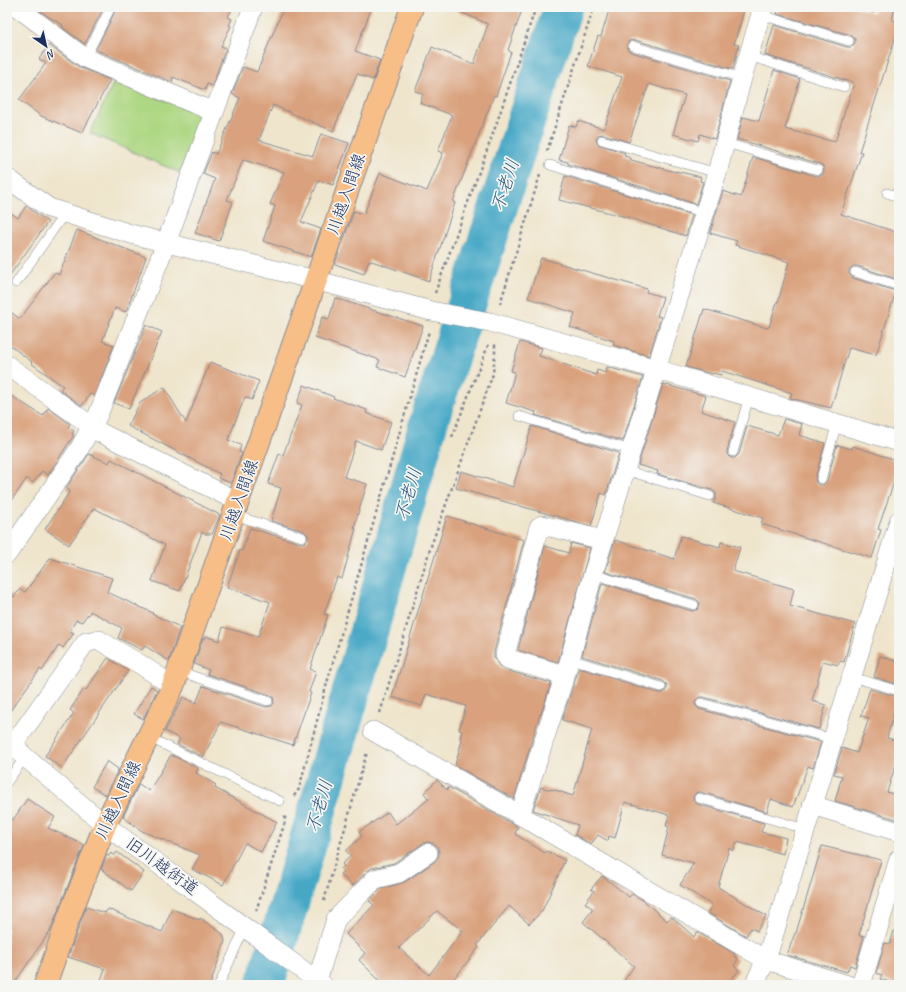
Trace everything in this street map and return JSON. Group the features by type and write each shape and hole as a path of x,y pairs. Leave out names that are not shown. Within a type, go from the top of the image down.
{"main road":[{"name":"川越入間線","path":"45,985 67,922 105,825 176,678 412,7"}],"street":[{"path":"16,7 85,58 214,112"},
{"path":"7,554 78,451 98,415 166,243 253,7"},
{"path":"520,815 567,667 603,540 705,213 726,143 748,56 762,11"},
{"path":"7,178 50,208 131,234 315,280 656,369 899,442"},
{"path":"7,365 92,427 236,509"},
{"path":"754,985 766,960 899,521"},
{"path":"567,667 508,659 505,655 539,527 542,525 603,540"},
{"path":"15,747 86,642 99,640 143,666 176,678"},
{"path":"373,731 520,815 766,960 848,985"},
{"name":"旧川越街道","path":"15,747 105,825 320,983"},
{"path":"812,805 899,832"},
{"path":"320,983 336,919 375,878 399,873 428,854"},
{"path":"861,985 899,859"}],"lane":[{"path":"85,58 111,7"},
{"path":"762,11 849,41"},
{"path":"633,46 742,78"},
{"path":"748,56 844,87"},
{"path":"602,140 717,173"},
{"path":"726,143 818,170"},
{"path":"550,165 705,213"},
{"path":"888,194 899,197"},
{"path":"16,283 66,213"},
{"path":"855,272 899,286"},
{"path":"733,452 749,397"},
{"path":"519,416 631,450"},
{"path":"821,479 838,423"},
{"path":"625,470 710,496"},
{"path":"236,509 302,537"},
{"path":"593,574 694,605"},
{"path":"567,667 661,687"},
{"path":"852,677 899,691"},
{"path":"176,678 268,702"},
{"path":"702,703 833,739"},
{"path":"148,737 282,805"},
{"path":"7,782 15,747"},
{"path":"700,798 805,829"},
{"path":"219,985 249,930"}],"path":[{"path":"249,930 285,822 286,813 282,805 292,801 299,789 327,683 430,330 432,311 536,7"},
{"path":"452,437 493,326"},
{"path":"323,903 373,731 383,704 432,546 492,374 495,353 493,326"}],"green space":[{"path":"114,82 197,112 201,119 180,173 90,133"}],"building":[{"path":"35,7 104,7 85,44 62,27 63,25"},
{"path":"117,7 233,7 228,17 232,19 229,25 231,26 221,46 226,48 212,86 207,84 205,90 173,77 172,82 96,50"},
{"path":"284,7 372,7 355,51 380,60 373,80 357,74 333,131 273,105 259,140 313,156 321,134 349,143 333,185 319,180 301,222 321,229 311,257 263,241 275,206 270,204 284,172 243,160 227,200 233,202 219,241 195,233 215,179 203,174 212,152 216,154 240,98 232,94 243,67 257,72"},
{"path":"449,7 523,7 508,50 511,52 496,96 494,95 453,202 455,203 429,281 369,260 364,274 335,264 354,211 364,214 380,173 427,191 443,153 438,151 452,115 420,103 423,94 415,91 432,47 474,64 488,24"},
{"path":"610,7 745,7 734,44 739,45 733,69 635,40 629,41 627,45 628,50 631,52 730,81 715,139 700,134 698,141 673,134 685,95 649,84 629,142 603,134 598,135 596,139 598,144 625,153 624,156 631,158 631,160 701,177 700,181 703,182 696,204 559,160 569,125 576,127 578,121 604,129 622,77 588,66 598,36 601,37"},
{"path":"779,7 854,7 874,13 875,7 895,7 892,20 899,22 859,152 862,152 841,214 899,233 899,280 857,266 853,266 849,270 849,274 853,278 896,291 876,355 849,348 831,408 790,398 792,393 722,371 721,375 712,374 686,367 704,309 767,328 769,327 778,302 789,262 735,245 737,241 710,233 723,191 741,197 753,157 816,176 822,175 824,171 823,166 820,164 737,139 743,117 759,121 774,70 800,79 785,129 835,142 854,83 765,55 774,25 847,47 851,47 855,43 855,39 851,35 777,14"},
{"path":"49,45 79,67 110,80 82,133 41,116 19,100 46,63 39,59"},
{"path":"565,176 692,215 686,236 626,217 559,200"},
{"path":"26,206 48,222 7,279 7,210 18,218"},
{"path":"77,230 146,257 126,312 115,308 102,341 114,345 94,396 90,394 82,406 60,390 63,386 31,363 32,362 7,343 7,309 20,319 55,272 59,275"},
{"path":"541,258 647,289 646,292 663,297 657,316 661,317 649,356 613,345 614,341 570,327 575,313 528,298"},
{"path":"335,298 423,326 405,377 377,367 380,360 315,338 322,317 329,319"},
{"path":"146,325 162,332 129,409 114,403"},
{"path":"520,342 542,348 539,356 596,375 597,370 606,373 607,367 643,377 623,441 535,415 536,412 506,403 515,372 511,371"},
{"path":"210,362 259,381 252,400 245,397 228,440 241,445 239,452 242,453 231,483 218,478 220,474 128,426 140,403 164,387 186,423"},
{"path":"663,384 706,396 701,411 735,422 727,451 727,454 731,458 735,458 739,454 747,426 778,435 784,419 802,424 799,435 825,443 815,478 816,483 819,485 823,485 827,481 837,445 852,449 853,446 899,461 899,467 878,529 881,530 872,558 761,524 763,518 713,503 716,498 716,493 712,490 657,474 658,471 638,465"},
{"path":"304,385 334,397 333,398 367,410 366,413 391,422 381,450 356,441 344,477 367,484 354,528 356,528 342,579 337,577 324,614 328,615 310,669 316,671 309,692 311,693 293,745 221,722 203,757 177,744 180,739 165,731 183,697 196,703 203,686 266,707 272,706 274,703 273,697 270,695 207,674 209,670 194,664 203,638 205,639 206,636 219,641 223,627 258,637 270,602 227,587 240,550 242,551 250,528 300,543 304,543 308,539 308,535 304,531 271,521 281,488 268,484 279,454 283,455 302,405 297,403"},
{"path":"7,393 43,416 48,408 70,424 68,427 74,431 72,434 74,435 48,475 42,471 33,483 27,478 7,507"},
{"path":"532,426 619,453 606,495 601,493 591,526 456,488 461,471 513,487"},
{"path":"89,454 109,463 111,459 220,515 212,534 205,534 202,532 180,591 152,581 165,545 94,508 69,545 45,529 70,491 66,488"},
{"path":"447,516 524,540 494,652 494,657 499,666 505,670 551,683 514,799 455,765 462,740 460,739 462,731 459,730 466,706 426,694 422,706 392,697"},
{"path":"681,536 720,547 721,542 740,547 733,571 794,589 790,606 855,624 844,662 840,661 838,665 823,661 812,701 826,705 819,729 703,697 699,697 695,701 695,705 699,709 821,742 813,768 808,766 793,807 771,799 767,812 701,792 697,792 693,796 693,800 697,804 764,823 761,832 786,838 783,854 737,842 733,851 729,848 718,887 766,916 757,931 751,928 746,936 708,913 712,905 680,885 694,863 662,855 669,827 666,826 669,815 625,802 615,838 609,836 608,841 598,835 591,844 575,835 578,825 533,810 541,787 573,796 592,729 562,720 579,668 659,693 663,693 667,689 667,685 663,681 582,656 602,583 692,611 698,609 700,603 696,599 605,572 615,540 674,559"},
{"path":"571,543 590,548 558,662 518,650 545,546 569,553"},
{"path":"50,558 112,578 107,592 180,627 169,661 145,646 142,650 118,638 122,628 90,611 89,615 87,615 82,622 76,620 70,631 74,633 63,648 59,645 42,671 40,669 7,715 7,592 14,597 20,589 25,592"},
{"path":"880,656 899,662 899,685 874,677"},
{"path":"108,658 128,671 62,768 45,756 74,713 70,710"},
{"path":"151,686 157,690 143,719 134,714"},
{"path":"870,689 898,697 887,738 899,741 899,755 887,792 899,796 899,820 835,801 842,776 834,774 842,748 857,753 869,718 861,716"},
{"path":"171,755 198,768 196,773 216,785 215,788 277,822 261,852 245,843 223,885 192,869 200,855 142,831 123,817 139,784 149,791"},
{"path":"107,761 118,769 106,795 92,787"},
{"path":"437,780 447,790 448,787 518,827 515,834 545,853 546,851 565,860 542,911 529,924 509,906 477,945 479,947 458,974 447,985 384,985 359,960 365,953 346,934 374,905 369,901 381,889 405,882 434,862 438,857 439,852 437,846 427,842 422,844 394,863 372,868 367,871 353,886 340,874 344,871 341,869 344,866 342,864 351,856 346,851 362,836 359,832 388,812 396,824 429,799 424,793","holes":["437,911 463,931 429,975 399,948"]},
{"path":"27,799 55,817 48,828 84,845 50,931 13,985 7,985 7,816 13,820"},
{"path":"822,846 881,860 859,935 864,936 855,967 850,965 847,972 787,955 796,933"},
{"path":"117,852 144,872 131,891 101,869 107,855 109,856 111,853 114,856"},
{"path":"602,876 629,897 632,894 644,901 667,921 671,917 673,918 694,937 697,932 735,954 734,956 738,959 734,966 739,970 727,985 621,985 634,966 583,922 593,909 585,903 594,891 591,889"},
{"path":"86,907 105,913 108,909 162,932 172,909 200,920 200,918 223,934 225,941 210,985 99,985 105,969 68,957"},
{"path":"894,931 899,932 899,985 880,979 882,975 876,973 885,943 890,944"}],"waterway":[{"name":"不老川","path":"265,985 315,818 430,418 563,7"}]}
